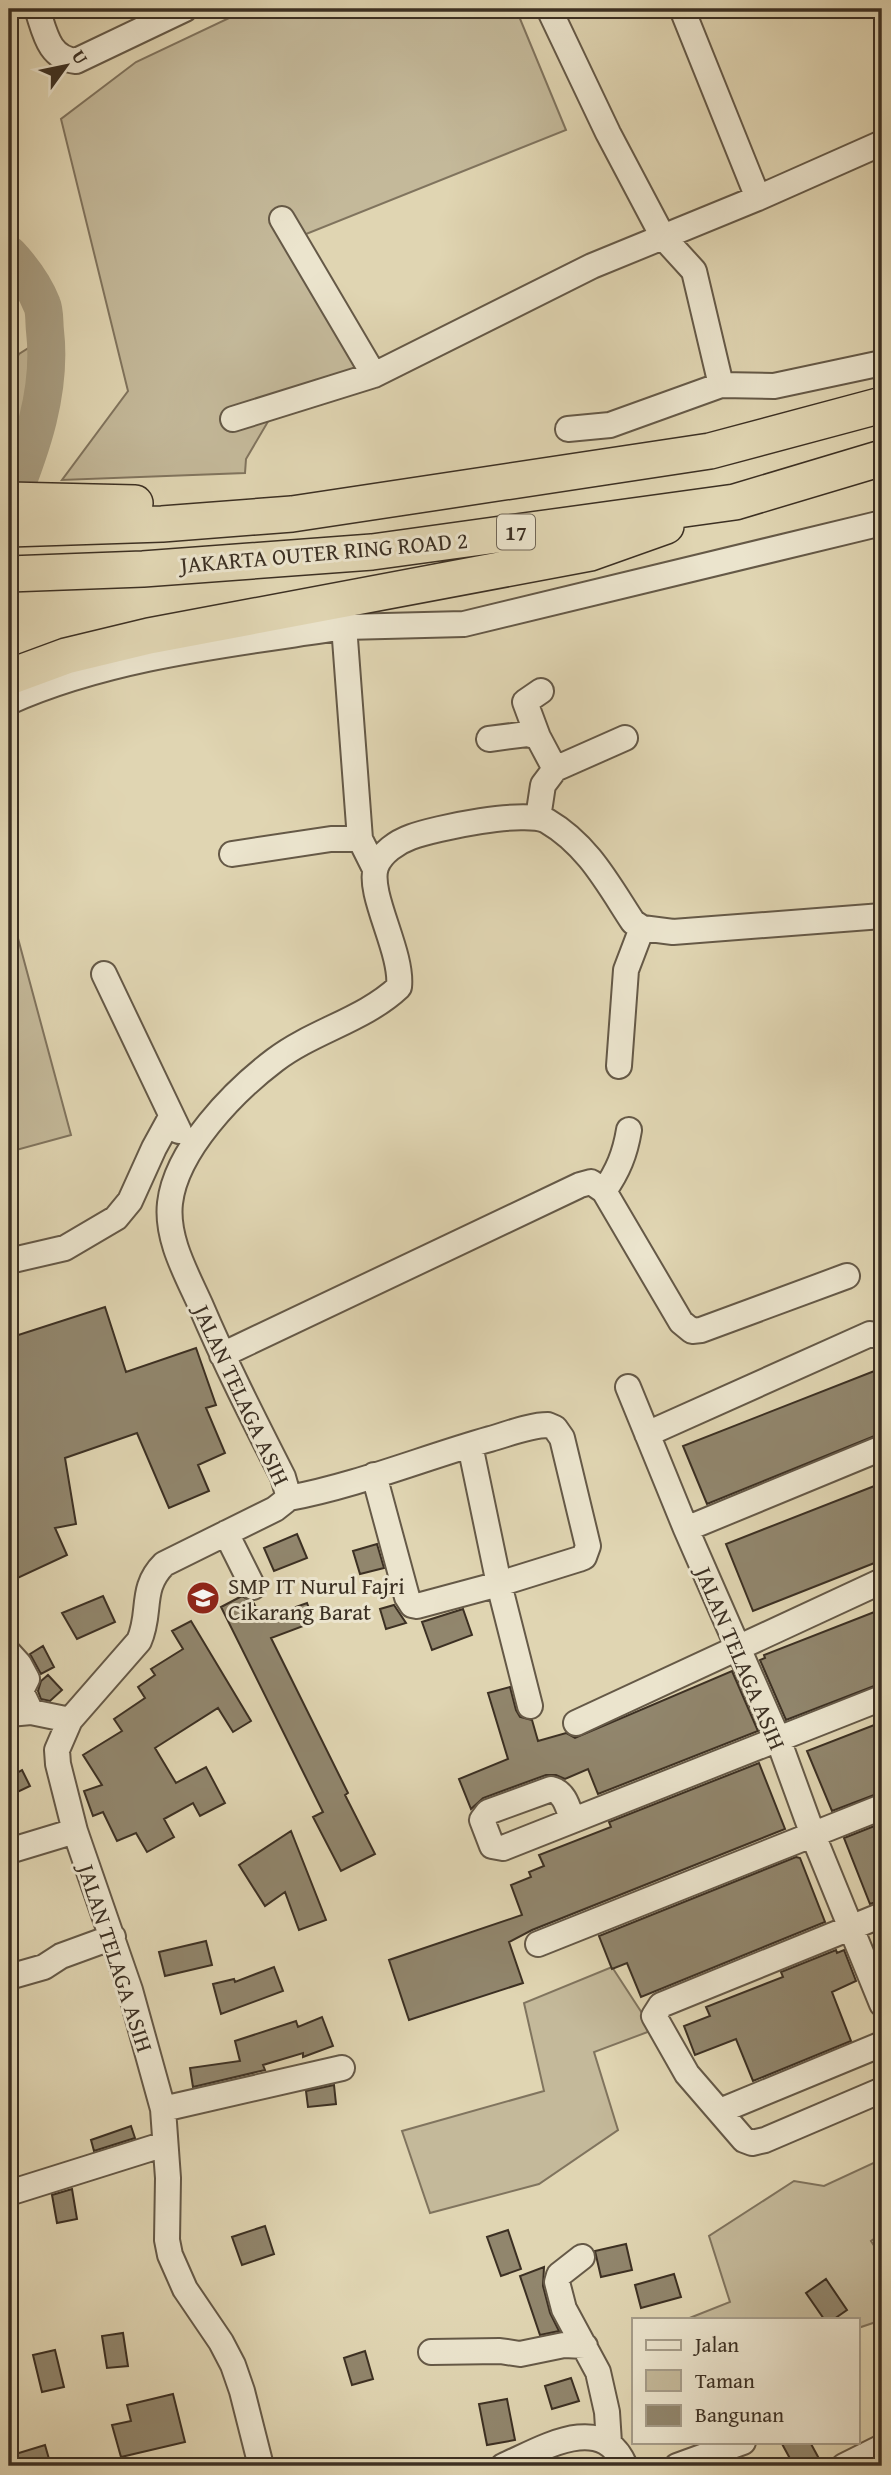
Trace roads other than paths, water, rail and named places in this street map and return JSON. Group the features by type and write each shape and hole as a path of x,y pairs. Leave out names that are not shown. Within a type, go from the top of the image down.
{"highway":[{"name":"JAKARTA OUTER RING ROAD 2","path":"9,529 169,514 292,514 710,451 882,405"},
{"name":"JAKARTA OUTER RING ROAD 2","path":"9,574 143,569 372,552 735,502 882,458"},
{"path":"9,500 169,514"},
{"path":"9,677 66,656 149,636 590,553 735,502"}],"street":[{"path":"37,9 54,51 63,59 76,61 185,9"},
{"path":"549,9 608,133 663,237 694,271 721,385"},
{"path":"682,9 758,198"},
{"path":"233,419 374,375 592,266 758,198 882,143"},
{"path":"282,219 374,375"},
{"path":"568,429 610,425 721,385 774,386 882,363"},
{"path":"9,702 47,685 182,651 345,627 464,624 882,523"},
{"path":"345,627 360,839 375,869"},
{"path":"541,691 525,702 538,737 555,769"},
{"path":"489,739 527,734 538,737"},
{"path":"538,818 543,785 555,769 625,738"},
{"path":"375,869 382,854 410,837 499,817 538,818 544,819 573,838 590,856 633,922 642,928 673,932 882,916"},
{"path":"232,854 331,839 360,839"},
{"name":"JALAN TELAGA ASIH","path":"261,2466 233,2365 221,2342 185,2289 170,2255 167,2240 168,2178 163,2109 130,1990 62,1787 57,1750 70,1720 139,1641 143,1632 146,1594 156,1572 164,1564 275,1508 289,1498 283,1477 222,1355 183,1265 172,1233 170,1204 175,1181 190,1151 219,1113 257,1074 288,1050 380,1002 398,987 399,966 379,901 375,869"},
{"path":"619,1066 626,970 642,928"},
{"path":"104,974 171,1117 190,1151"},
{"path":"9,1261 65,1248 116,1218 130,1201 171,1117"},
{"path":"604,1191 617,1174 625,1153 629,1130"},
{"path":"222,1355 590,1182 604,1191 681,1322 692,1331 847,1276"},
{"path":"647,1434 870,1334 882,1336"},
{"name":"JALAN TELAGA ASIH","path":"628,1387 686,1529 778,1740 813,1835 882,2004"},
{"path":"289,1498 333,1489 374,1475 470,1445 543,1425 555,1428 562,1438 588,1546 584,1556 579,1559 499,1584 417,1606 412,1605 407,1597 374,1475"},
{"path":"470,1445 499,1584 530,1706"},
{"path":"686,1529 882,1448"},
{"path":"226,1533 253,1587"},
{"path":"576,1723 882,1581"},
{"path":"9,1653 27,1679 21,1691 20,1713 70,1720"},
{"path":"572,1819 882,1698"},
{"path":"538,1944 882,1807"},
{"path":"9,1852 75,1831"},
{"path":"882,1915 661,2005 656,2011 656,2022 687,2074 744,2140 752,2143 765,2140 882,2090"},
{"path":"9,1977 44,1967 61,1956 113,1937"},
{"path":"720,2111 882,2043"},
{"path":"163,2109 342,2068"},
{"path":"9,2193 165,2144"},
{"path":"582,2257 559,2275 557,2282 564,2309 592,2358 602,2385 609,2443 625,2466"},
{"path":"431,2352 500,2351 520,2354 564,2345 585,2346"},
{"path":"503,2466 555,2443 574,2438 591,2436 609,2443"},
{"path":"677,2466 738,2444"},
{"path":"845,2466 882,2447"}],"waterway":[{"path":"9,255 28,278 42,305 46,353 38,419 9,504"}],"place":[{"name":"SMP IT Nurul Fajri Cikarang Barat","path":"203,1598"}]}
